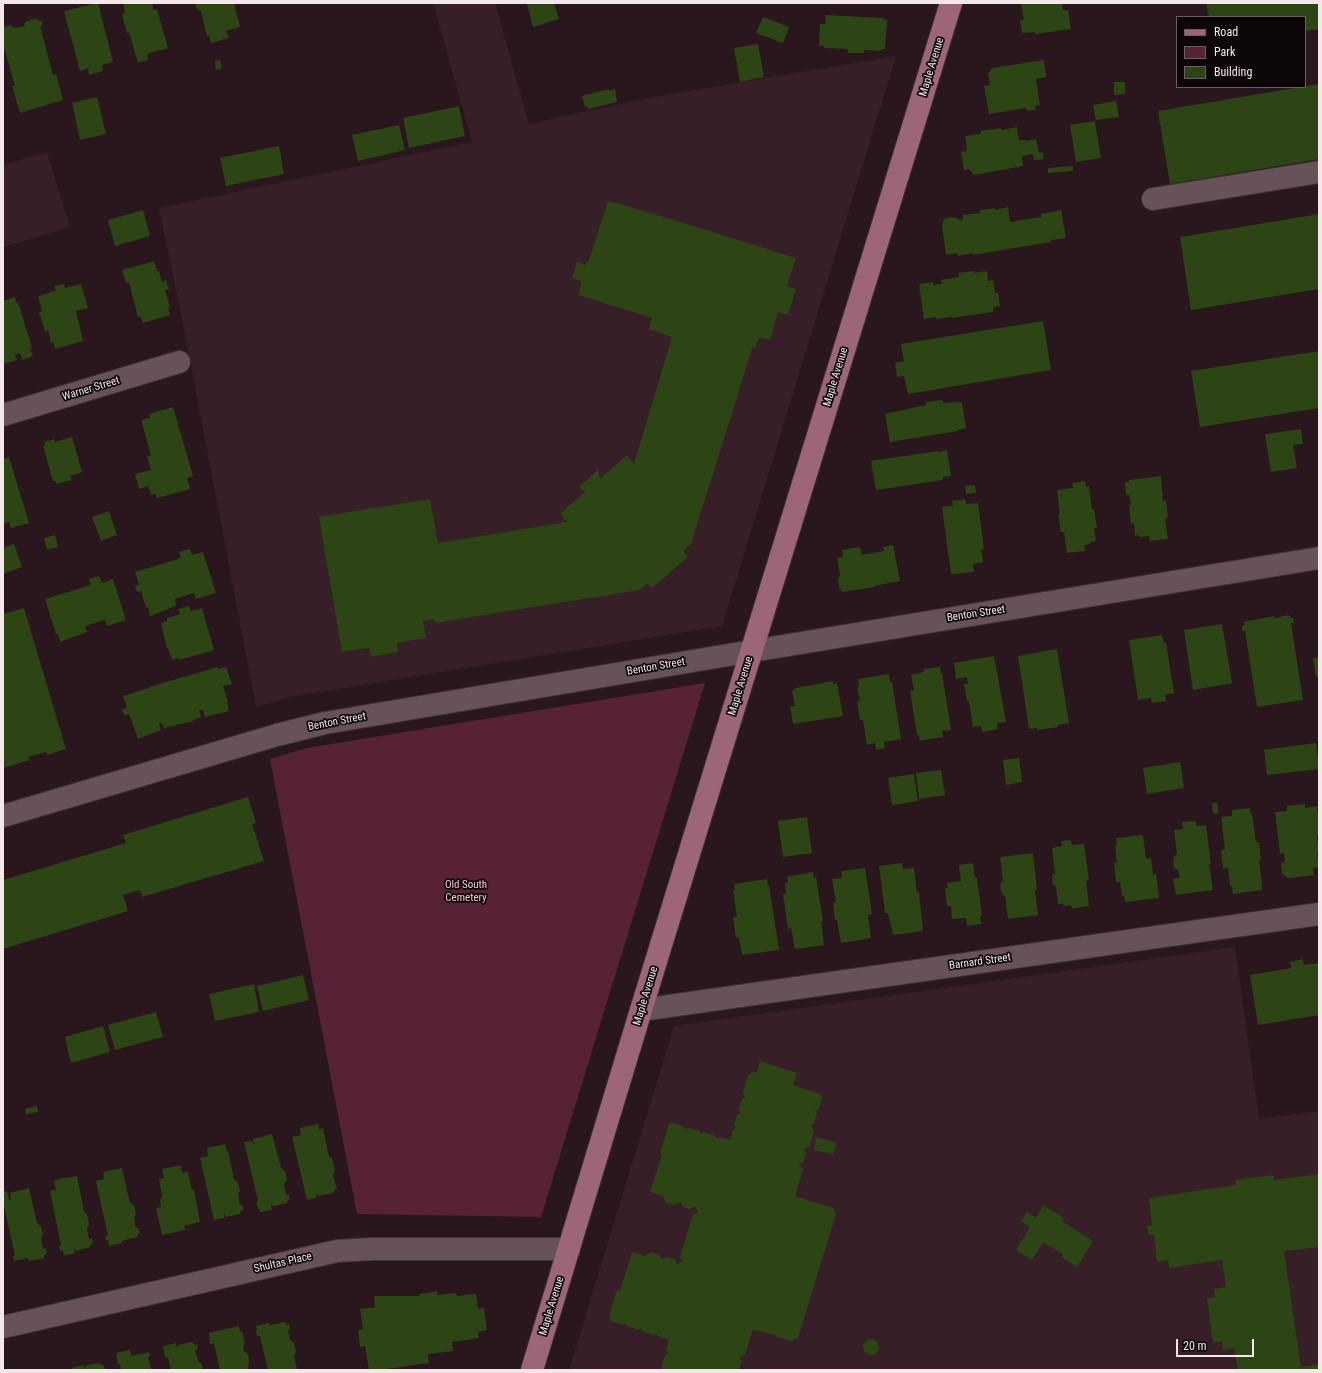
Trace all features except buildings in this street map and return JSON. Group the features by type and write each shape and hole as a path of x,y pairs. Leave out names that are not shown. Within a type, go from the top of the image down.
{"main road":[{"name":"Maple Avenue","path":"532,1370 641,1010 951,3"}],"street":[{"path":"1153,199 1319,172"},
{"name":"Warner Street","path":"3,415 179,362"},
{"name":"Benton Street","path":"3,816 285,733 325,723 1319,558"},
{"name":"Barnard Street","path":"641,1010 1319,914"},
{"name":"Shultas Place","path":"3,1327 337,1250 371,1248 569,1249"}],"shaded area":[{"path":"433,3 495,3 529,124 643,99 896,56 722,626 295,696 256,707 184,329 159,208 472,142"},
{"path":"47,152 70,227 3,247 3,165"},
{"path":"1235,947 1259,1119 1319,1111 1319,1370 569,1370 674,1026"}],"green space":[{"name":"Old South Cemetery","path":"705,683 541,1217 357,1214 270,759 307,748"}]}
